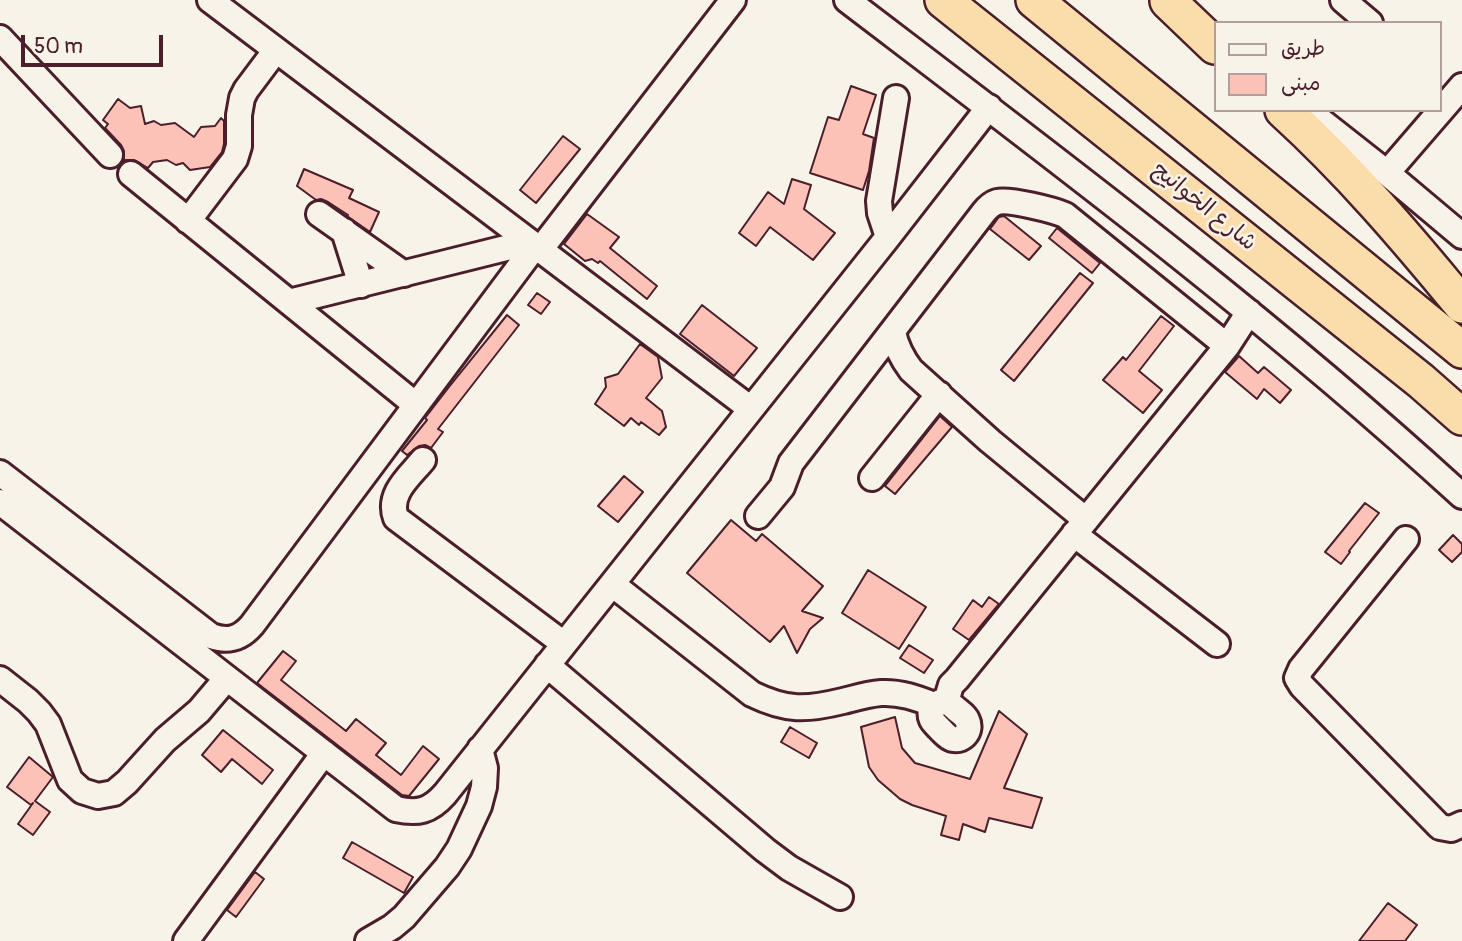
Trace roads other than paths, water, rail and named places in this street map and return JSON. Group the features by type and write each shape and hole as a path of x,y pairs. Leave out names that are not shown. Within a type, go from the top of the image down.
{"highway":[{"name":"شارع الخوانيج","path":"943,0 1411,373 1462,417"},
{"path":"1034,0 1462,350"},
{"path":"1168,1 1214,45"},
{"path":"1285,112 1378,206 1462,305"}],"street":[{"path":"210,0 751,409"},
{"path":"0,472 211,636 229,640 246,632 535,246 733,0"},
{"path":"847,0 989,107 1250,312 1462,496"},
{"path":"1343,0 1368,21"},
{"path":"1168,1 1214,37"},
{"path":"0,38 110,155"},
{"path":"188,221 235,159 239,146 242,98 276,50"},
{"path":"1441,110 1462,86"},
{"path":"888,237 879,201 896,99"},
{"path":"0,502 396,809 410,812 424,810 436,804 989,107"},
{"path":"1310,112 1462,236"},
{"path":"1387,173 1440,112"},
{"path":"131,174 416,405"},
{"path":"758,516 782,487 791,463 988,207 995,203 1002,201 1065,215 1227,346"},
{"path":"319,214 404,274"},
{"path":"344,231 361,285"},
{"path":"289,302 535,246"},
{"path":"612,584 752,694 771,704 811,708 882,693 940,703 951,685 1227,346 1250,312"},
{"path":"892,332 896,346 911,370 1080,527 1217,645"},
{"path":"872,478 939,394"},
{"path":"423,460 393,499 396,518 564,644"},
{"path":"1406,539 1301,669 1297,678 1440,827 1451,829 1462,824"},
{"path":"547,665 765,850 797,873 839,897"},
{"path":"0,679 29,701 48,724 69,780 82,791 98,796 114,793 127,782 158,747 199,711 227,678"},
{"path":"368,941 393,927 404,917 459,849 479,806 484,787 485,768 480,749"},
{"path":"186,941 324,753"}]}
